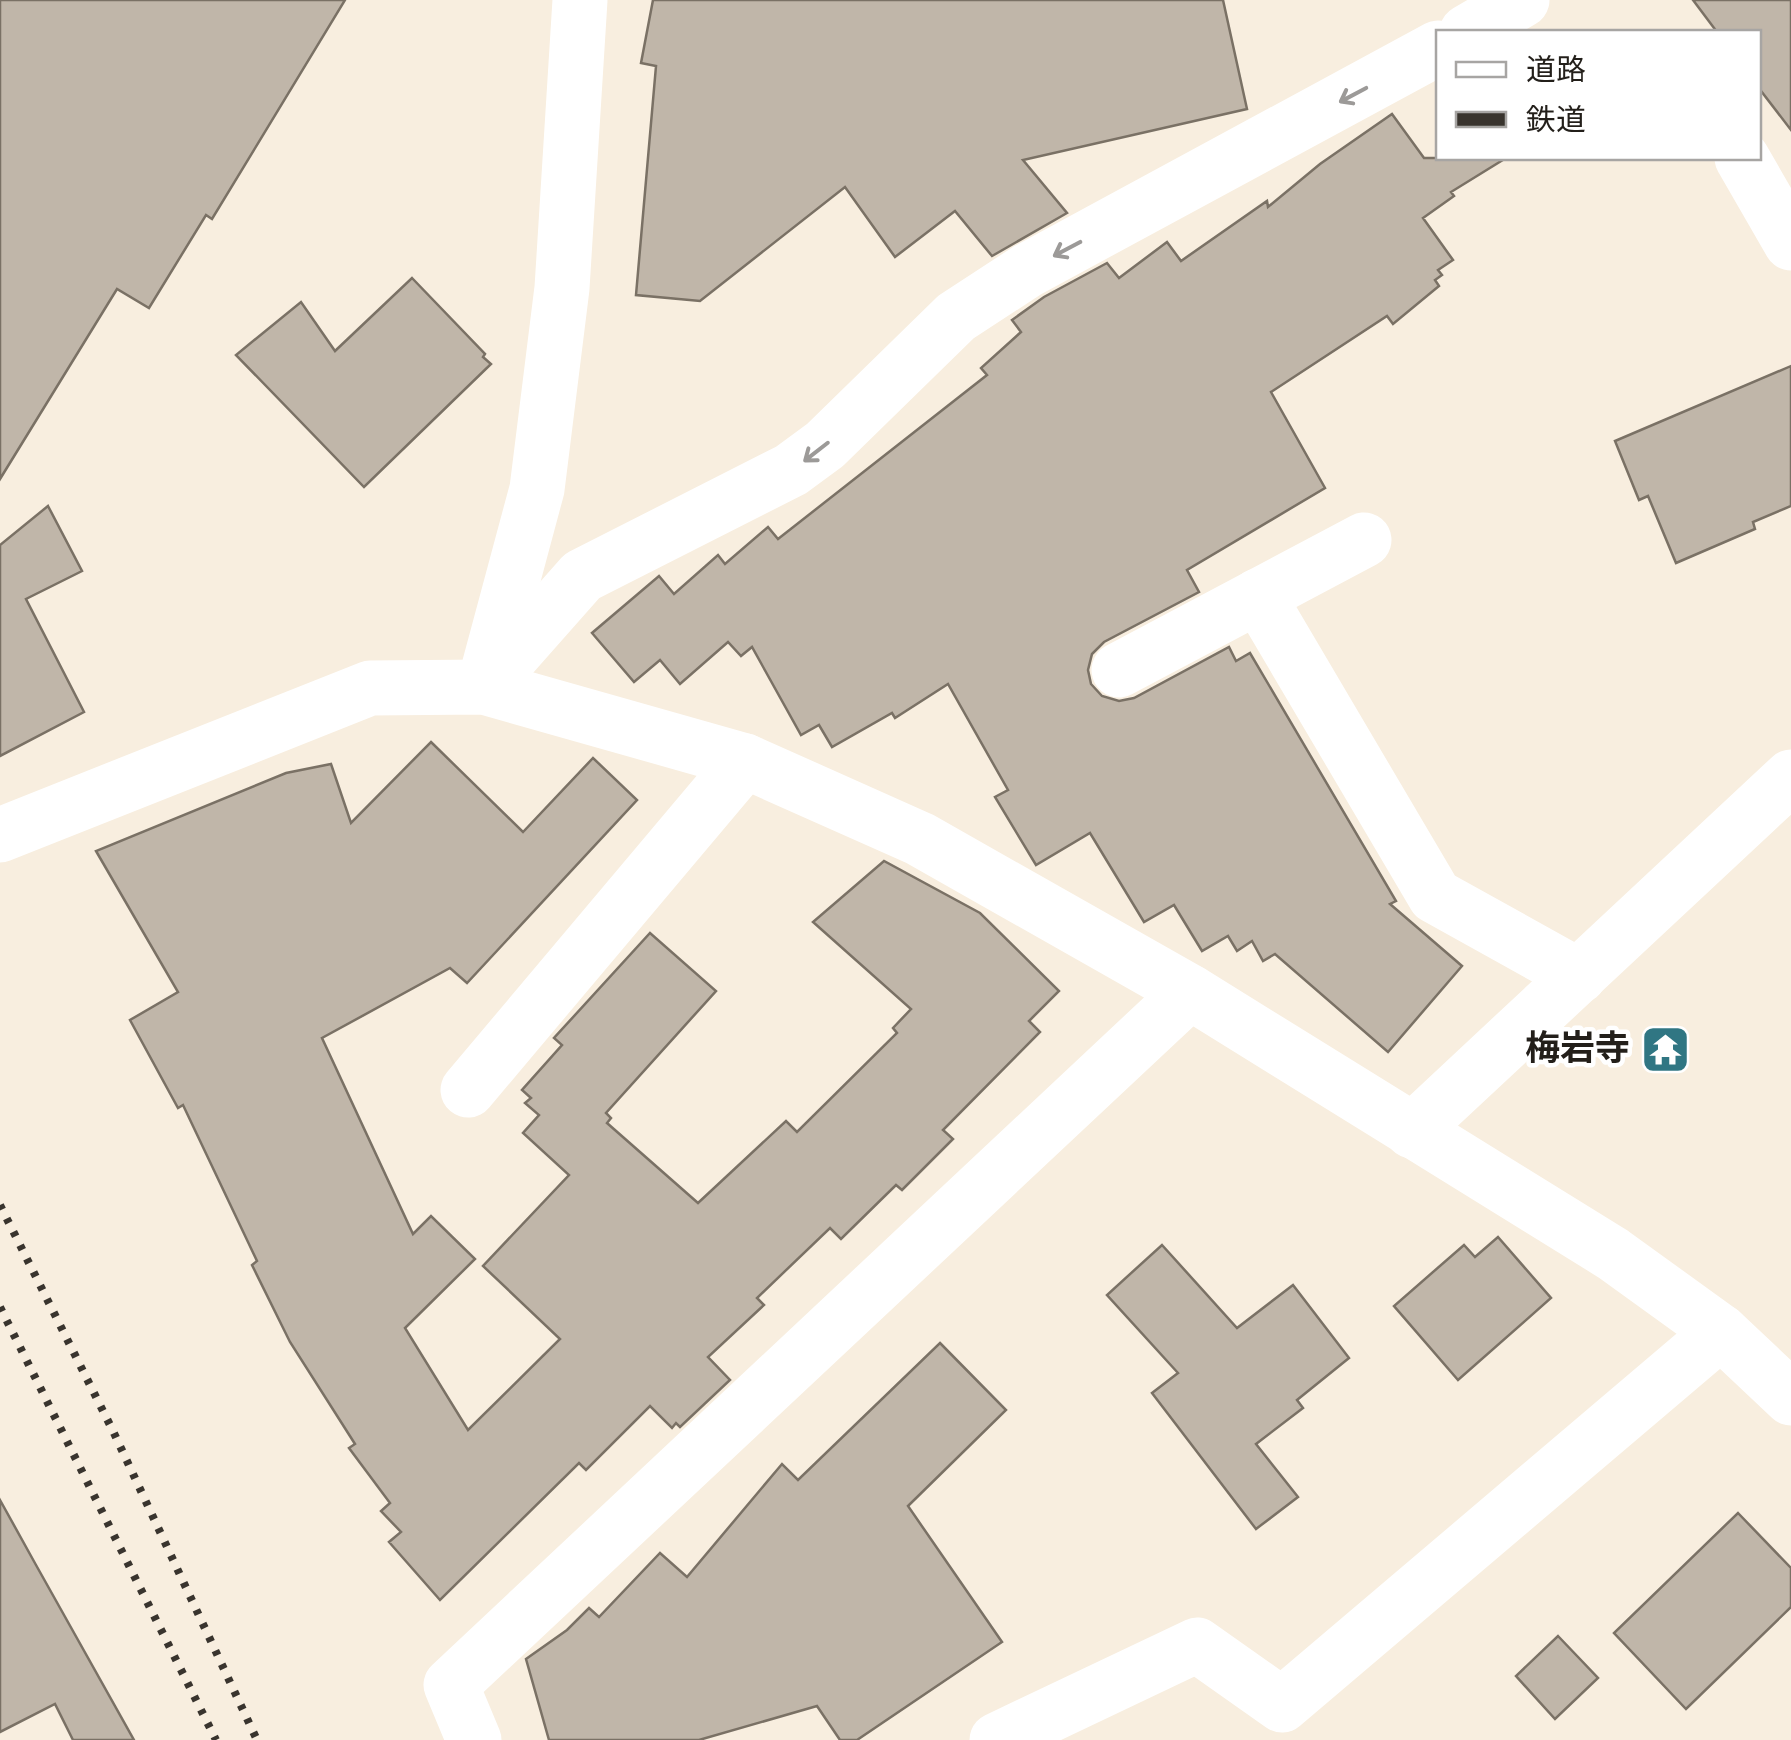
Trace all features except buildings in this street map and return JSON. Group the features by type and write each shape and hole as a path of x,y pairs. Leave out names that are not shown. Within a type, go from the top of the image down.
{"street":[{"path":"484,688 534,512 562,288 580,0"},
{"path":"1470,30 1522,0"},
{"path":"484,688 582,576 791,470 825,445 956,317 1028,270 1436,49"},
{"path":"1743,160 1791,243"},
{"path":"1119,670 1364,540"},
{"path":"1258,596 1435,896 1579,976"},
{"path":"0,834 370,688 484,688 745,761 920,838 1190,992 1566,1223 1722,1332 1791,1398"},
{"path":"468,1090 745,761"},
{"path":"1412,1131 1791,777"},
{"path":"474,1740 451,1685 1190,992"},
{"path":"997,1740 1197,1644 1282,1705 1722,1332"}],"railway":[{"path":"0,1205 113,1431 257,1740"},
{"path":"0,1307 216,1740"}],"place":[{"name":"梅岩寺","path":"1665,1049"}]}
